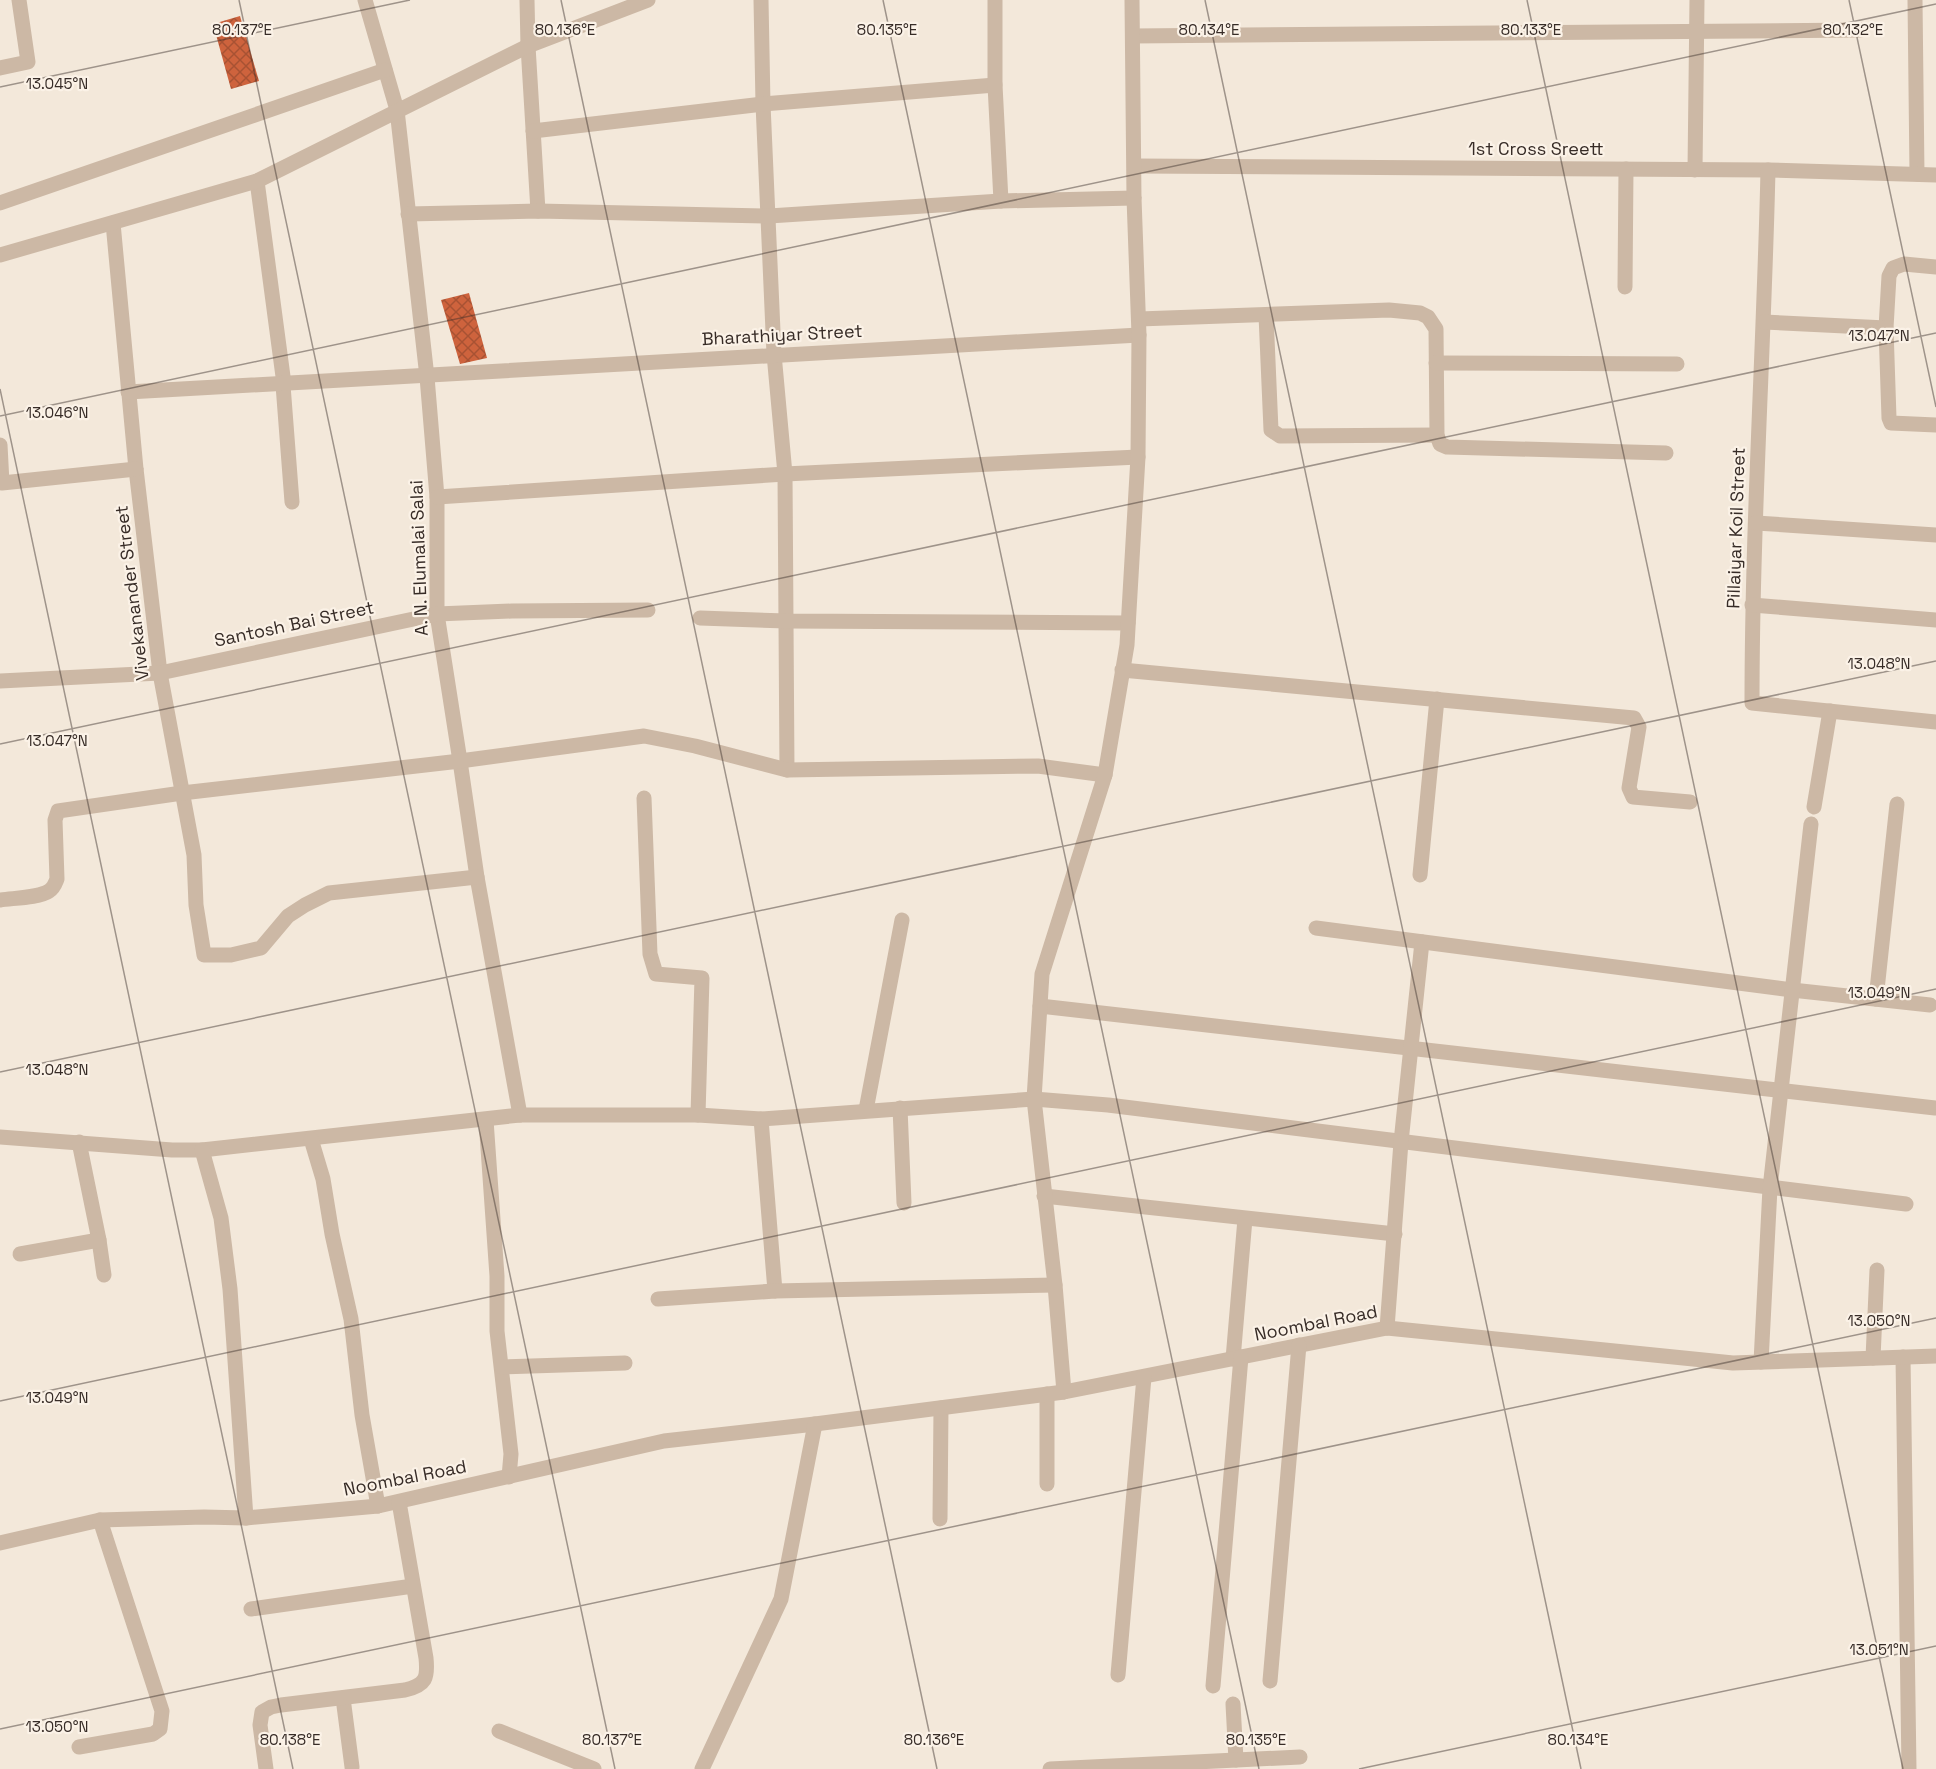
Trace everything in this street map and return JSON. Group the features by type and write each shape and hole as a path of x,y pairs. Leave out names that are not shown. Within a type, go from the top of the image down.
{"street":[{"path":"0,68 28,62 20,0"},
{"name":"A. N. Elumalai Salai","path":"365,0 397,110 427,376 437,497 437,614 477,877 520,1115"},
{"path":"527,0 538,211"},
{"path":"0,255 257,181 528,46 648,0"},
{"path":"761,0 763,104 774,354 785,474 788,770"},
{"path":"995,0 994,85 1001,201"},
{"path":"1064,1392 1034,1099 1042,974 1105,775 1127,645 1138,457 1139,327 1134,198 1132,0"},
{"path":"1695,170 1697,0"},
{"path":"1915,0 1917,174"},
{"path":"1133,36 1861,30"},
{"path":"0,203 385,70"},
{"path":"533,132 763,104 994,85"},
{"name":"1st Cross Sreett","path":"1135,166 1768,170 1936,175"},
{"path":"1625,287 1626,169"},
{"name":"Pillaiyar Koil Street","path":"1768,170 1752,606 1752,703 1936,722"},
{"path":"257,181 284,384 292,502"},
{"path":"408,214 538,211 769,216 1001,201 1134,198"},
{"name":"Vivekanander Street","path":"114,223 128,392 160,673 194,855 196,905 204,955 231,955 261,948 288,916 329,894 477,877"},
{"path":"1936,267 1904,264 1893,268 1889,276 1886,328 1891,423 1936,425"},
{"name":"Bharathiyar Street","path":"128,392 774,354 1139,327 1266,315 1389,310 1428,317 1436,329 1437,435"},
{"path":"1266,315 1271,430 1280,436 1437,435 1440,444 1447,447 1666,453"},
{"path":"1764,322 1886,328"},
{"path":"1436,363 1677,364"},
{"path":"0,445 1,484 136,469"},
{"path":"437,497 785,474 1138,457"},
{"path":"1756,523 1936,535"},
{"path":"1752,606 1936,620"},
{"name":"Santosh Bai Street","path":"0,681 160,673 437,614 648,610"},
{"path":"700,618 787,621 1128,623"},
{"path":"1122,670 1634,718 1639,727 1630,793 1633,797 1690,802"},
{"path":"1420,875 1437,699"},
{"path":"1814,807 1830,711"},
{"path":"0,900 43,894 55,885 57,879 55,820 58,811 182,793 460,761 644,736 695,746 788,770 1038,766 1105,775"},
{"path":"644,798 650,954 656,974 702,978 698,1114"},
{"path":"1876,999 1897,804"},
{"path":"1761,1362 1770,1188 1811,824"},
{"path":"866,1110 903,920"},
{"path":"1316,928 1792,990 1930,1005"},
{"path":"1387,1328 1401,1142 1422,942"},
{"path":"1040,1006 1935,1108"},
{"path":"0,1137 172,1150 202,1150 520,1115 698,1114 761,1119 1034,1099 1108,1105 1906,1204"},
{"path":"900,1108 904,1203"},
{"path":"761,1119 775,1291"},
{"path":"486,1120 497,1276 497,1331 512,1454 509,1477"},
{"path":"311,1139 323,1179 332,1234 351,1319 362,1415 378,1506"},
{"path":"79,1142 104,1275"},
{"path":"202,1150 221,1218 230,1289 246,1518"},
{"path":"1044,1196 1395,1234"},
{"path":"1213,1686 1245,1219"},
{"path":"20,1254 99,1240"},
{"path":"1873,1358 1877,1270"},
{"path":"658,1299 775,1291 1054,1286"},
{"name":"Noombal Road","path":"0,1543 100,1520 246,1518 378,1506 663,1441 1064,1392 1387,1328 1732,1363 1936,1356"},
{"path":"1270,1682 1299,1346"},
{"path":"1903,1357 1909,1769"},
{"path":"502,1367 626,1363"},
{"path":"1118,1675 1144,1377"},
{"path":"1047,1394 1047,1484"},
{"path":"940,1519 941,1408"},
{"path":"702,1769 781,1599 814,1424"},
{"path":"266,1769 260,1725 262,1712 281,1705 405,1690 418,1687 425,1679 426,1658 399,1502"},
{"path":"79,1747 153,1734 160,1729 162,1722 162,1711 100,1520"},
{"path":"251,1609 413,1586"},
{"path":"343,1698 352,1767"},
{"path":"1233,1704 1236,1760"},
{"path":"499,1731 594,1769"},
{"path":"1050,1769 1300,1757"}],"building":[{"path":"240,16 259,81 231,89 213,24"},
{"path":"469,293 487,358 460,364 441,300"}]}
